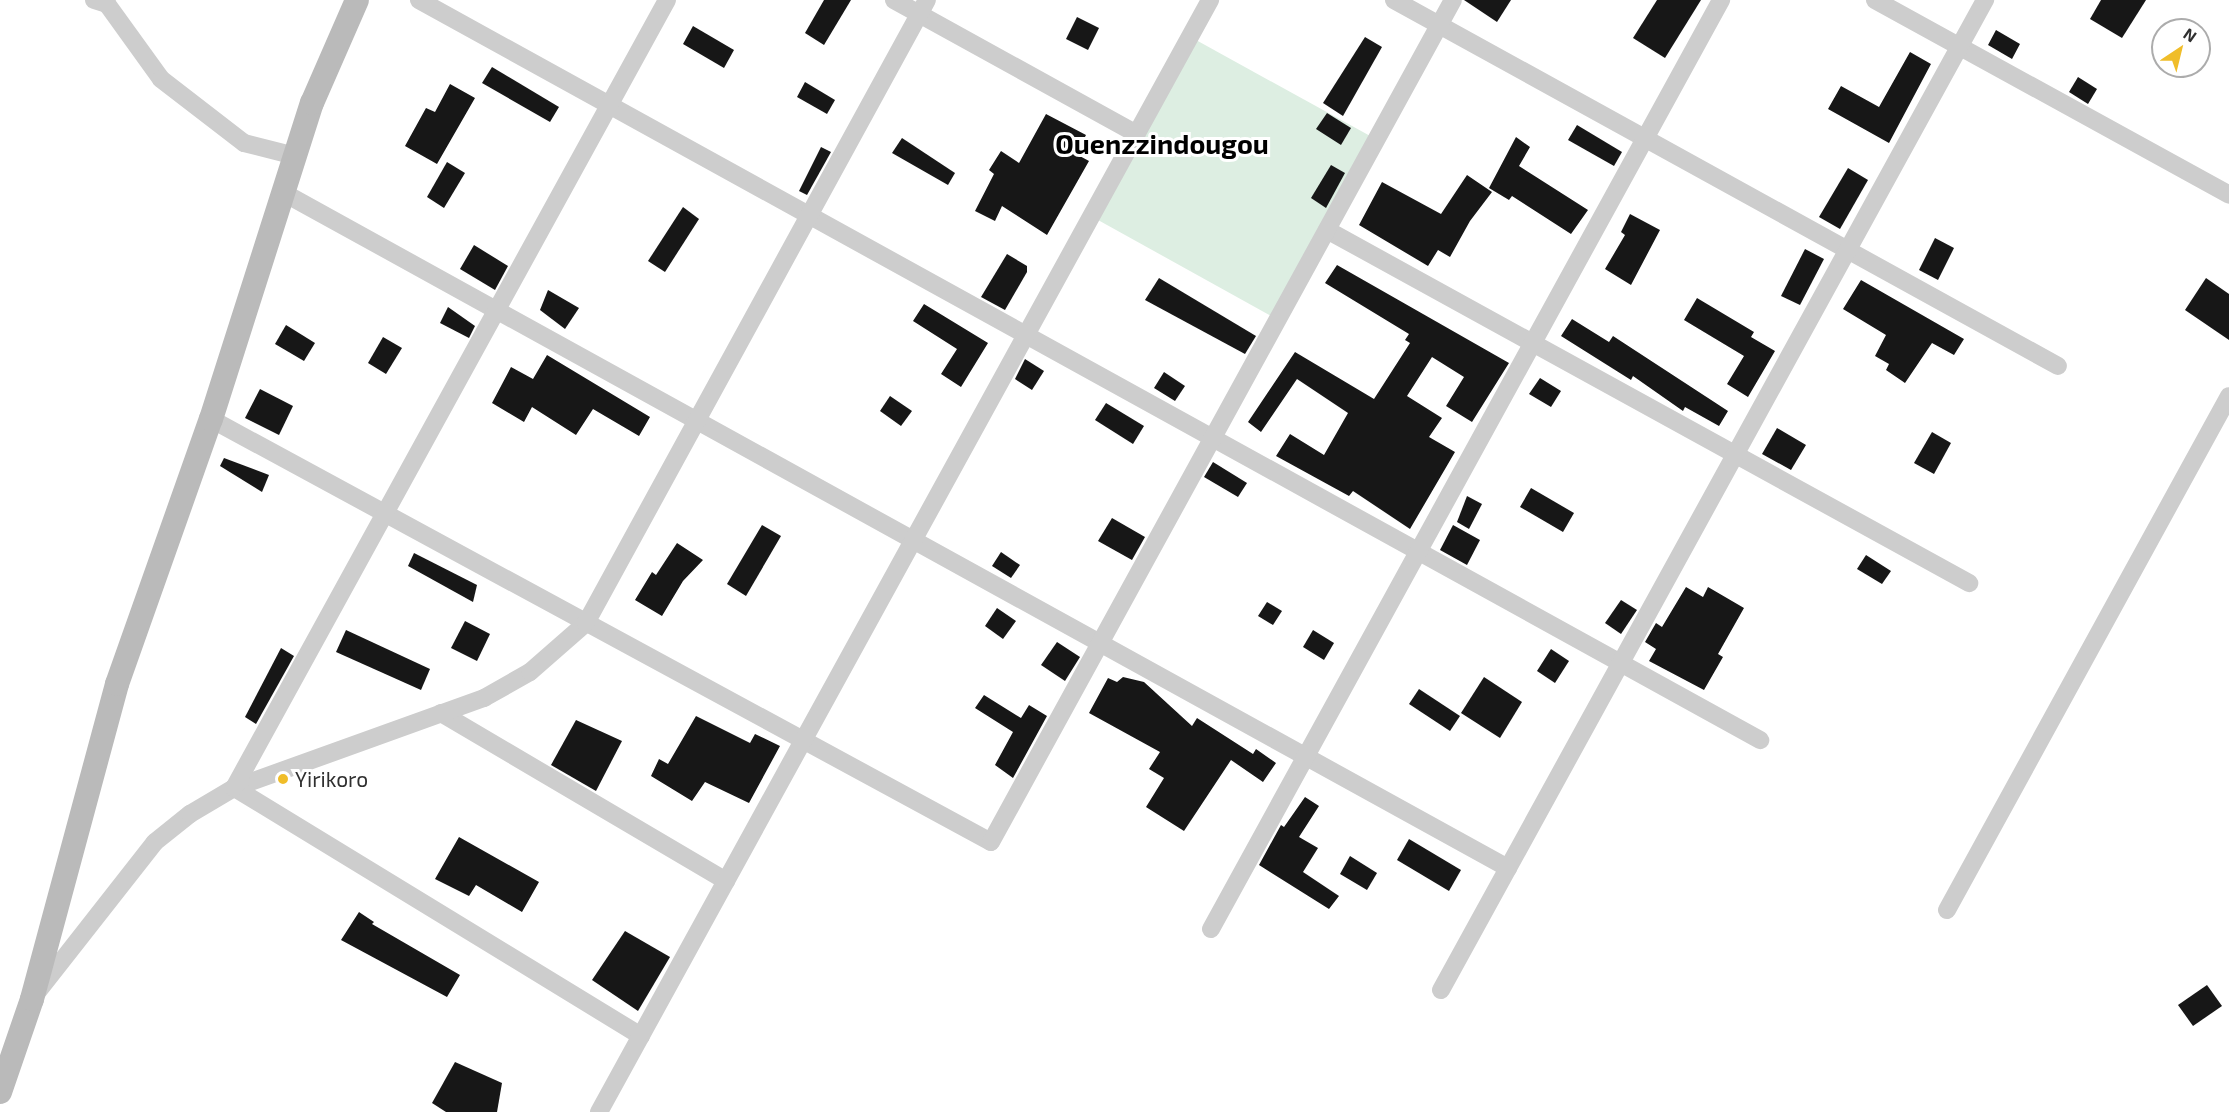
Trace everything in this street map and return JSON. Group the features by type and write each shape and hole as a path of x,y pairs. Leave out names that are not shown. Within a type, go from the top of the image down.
{"street":[{"path":"94,0 107,4 161,79 244,143 295,156"},
{"path":"0,1092 32,999 117,684 211,419 312,103 357,0"},
{"path":"419,0 1760,740"},
{"path":"234,788 667,0"},
{"path":"894,0 923,7 1137,134"},
{"path":"599,1112 1210,0"},
{"path":"1394,0 2058,366"},
{"path":"211,419 991,842 1453,0"},
{"path":"1211,929 1721,0"},
{"path":"1875,0 2229,195"},
{"path":"1441,990 1985,0"},
{"path":"32,999 155,842 190,814 234,788 484,698 530,672 586,623 923,7"},
{"path":"284,193 1508,868"},
{"path":"1327,230 1969,583"},
{"path":"1947,910 2229,396"},
{"path":"441,713 726,881"},
{"path":"234,788 640,1036"}],"green space":[{"path":"1196,40 1372,137 1273,317 1098,220"}],"building":[{"path":"824,0 851,0 824,45 805,33"},
{"path":"1464,0 1511,0 1497,22"},
{"path":"1657,0 1701,0 1665,58 1633,38"},
{"path":"2101,0 2146,0 2122,38 2090,19"},
{"path":"1077,17 1099,28 1088,50 1066,39"},
{"path":"693,26 734,50 724,68 683,44"},
{"path":"1996,30 2020,44 2012,59 1988,45"},
{"path":"1365,37 1382,47 1343,116 1323,103"},
{"path":"1910,52 1931,64 1889,143 1828,109 1841,86 1879,107"},
{"path":"492,67 559,107 550,122 482,83"},
{"path":"2078,77 2097,89 2088,104 2069,92"},
{"path":"805,82 835,100 827,114 797,97"},
{"path":"450,84 475,98 437,164 405,146 426,108 435,112"},
{"path":"1327,113 1351,128 1341,145 1316,129"},
{"path":"1046,114 1086,135 1076,154 1089,161 1047,235 1002,206 995,221 975,211 994,174 989,170 1001,151 1019,163"},
{"path":"1577,125 1622,152 1614,166 1568,140"},
{"path":"1516,137 1530,147 1519,166 1588,210 1571,234 1512,196 1509,200 1489,188"},
{"path":"902,138 955,173 948,185 892,153"},
{"path":"821,147 831,152 807,195 799,191"},
{"path":"447,162 465,173 444,208 427,197"},
{"path":"1331,165 1345,173 1326,208 1311,198"},
{"path":"1848,168 1868,180 1840,229 1819,217"},
{"path":"1467,175 1492,192 1470,221 1450,257 1438,250 1428,266 1359,225 1382,182 1441,214"},
{"path":"683,207 699,219 665,272 648,261"},
{"path":"1630,214 1660,230 1631,285 1605,269 1625,235 1621,232"},
{"path":"1935,238 1954,248 1938,280 1919,270"},
{"path":"474,245 508,266 495,290 460,269"},
{"path":"1805,249 1824,259 1800,305 1781,296"},
{"path":"1007,254 1027,266 1027,272 1005,310 981,297"},
{"path":"1337,265 1509,363 1472,422 1446,406 1464,377 1432,357 1407,396 1442,418 1429,437 1455,452 1410,529 1353,491 1349,496 1276,456 1290,434 1324,455 1348,413 1297,379 1261,432 1248,422 1295,352 1374,399 1410,343 1405,340 1409,334 1325,283"},
{"path":"1159,278 1256,336 1245,354 1145,300"},
{"path":"2206,278 2229,294 2229,340 2185,310"},
{"path":"1861,280 1964,339 1954,355 1932,343 1905,383 1886,370 1889,364 1875,356 1886,335 1843,309"},
{"path":"548,290 579,308 565,329 540,310"},
{"path":"1697,298 1754,332 1751,337 1775,351 1748,397 1727,384 1744,356 1684,320"},
{"path":"924,304 988,343 961,387 941,374 957,349 913,321"},
{"path":"448,307 475,326 469,338 440,323"},
{"path":"1572,319 1609,342 1613,336 1728,411 1719,426 1685,407 1683,411 1633,376 1631,380 1561,336"},
{"path":"286,325 315,343 304,361 275,344"},
{"path":"383,337 402,348 386,374 368,363"},
{"path":"547,355 650,417 639,436 593,409 576,435 532,407 524,422 492,403 511,367 533,379"},
{"path":"1025,359 1044,371 1032,390 1015,379"},
{"path":"1164,372 1185,386 1175,401 1154,388"},
{"path":"1540,378 1561,391 1551,407 1529,394"},
{"path":"260,389 293,406 279,435 245,418"},
{"path":"890,396 912,411 901,426 880,411"},
{"path":"1106,403 1144,426 1133,444 1095,420"},
{"path":"1777,428 1806,445 1791,470 1762,454"},
{"path":"1932,432 1951,443 1934,474 1914,463"},
{"path":"224,458 269,475 262,492 220,466"},
{"path":"1213,462 1247,483 1238,497 1204,477"},
{"path":"1531,488 1574,513 1563,532 1520,507"},
{"path":"1467,496 1482,504 1469,529 1457,522"},
{"path":"1112,518 1145,537 1132,560 1098,541"},
{"path":"762,525 781,536 746,596 727,584"},
{"path":"1453,525 1480,540 1467,565 1440,550"},
{"path":"677,543 703,560 683,581 662,616 635,600 652,572 656,575"},
{"path":"1001,552 1020,565 1011,578 992,566"},
{"path":"414,553 477,585 473,602 408,566"},
{"path":"1866,555 1891,571 1882,584 1857,569"},
{"path":"1686,587 1703,597 1708,587 1744,608 1718,654 1723,657 1704,690 1649,661 1656,649 1645,642 1656,623 1662,627"},
{"path":"1621,600 1637,610 1621,634 1605,623"},
{"path":"1267,602 1282,611 1273,625 1258,616"},
{"path":"997,608 1016,621 1003,639 985,626"},
{"path":"465,621 490,634 477,661 451,648"},
{"path":"346,630 430,669 421,690 336,652"},
{"path":"1313,630 1334,643 1324,660 1303,647"},
{"path":"1057,642 1080,657 1065,681 1041,665"},
{"path":"281,648 294,656 256,724 245,717"},
{"path":"1551,649 1569,661 1555,683 1537,671"},
{"path":"1123,677 1144,682 1192,726 1197,718 1253,754 1256,749 1276,763 1263,782 1231,760 1184,831 1146,807 1164,778 1149,769 1160,752 1089,713 1108,678 1117,682"},
{"path":"1484,677 1522,702 1500,738 1461,713"},
{"path":"1419,689 1460,716 1450,731 1409,704"},
{"path":"984,695 1021,718 1029,705 1047,716 1013,778 995,765 1013,732 975,708"},
{"path":"696,716 750,743 755,734 780,746 749,803 705,782 692,801 651,776 659,759 668,764"},
{"path":"576,720 622,741 596,791 551,765"},
{"path":"1305,797 1319,806 1299,837 1318,848 1303,872 1339,896 1329,909 1259,865 1281,825 1284,827"},
{"path":"459,837 539,882 522,912 476,885 469,896 435,879"},
{"path":"1409,839 1461,870 1449,891 1397,860"},
{"path":"1350,856 1377,873 1367,890 1340,874"},
{"path":"359,912 374,922 372,924 460,975 447,997 341,940"},
{"path":"625,931 670,957 638,1011 592,980"},
{"path":"2207,985 2222,1006 2193,1026 2178,1005"},
{"path":"455,1062 502,1083 497,1112 446,1112 432,1103"}],"place":[{"name":"Yirikoro","path":"283,779"}],"district":[{"name":"Ouenzzindougou","path":"1162,144"}]}
